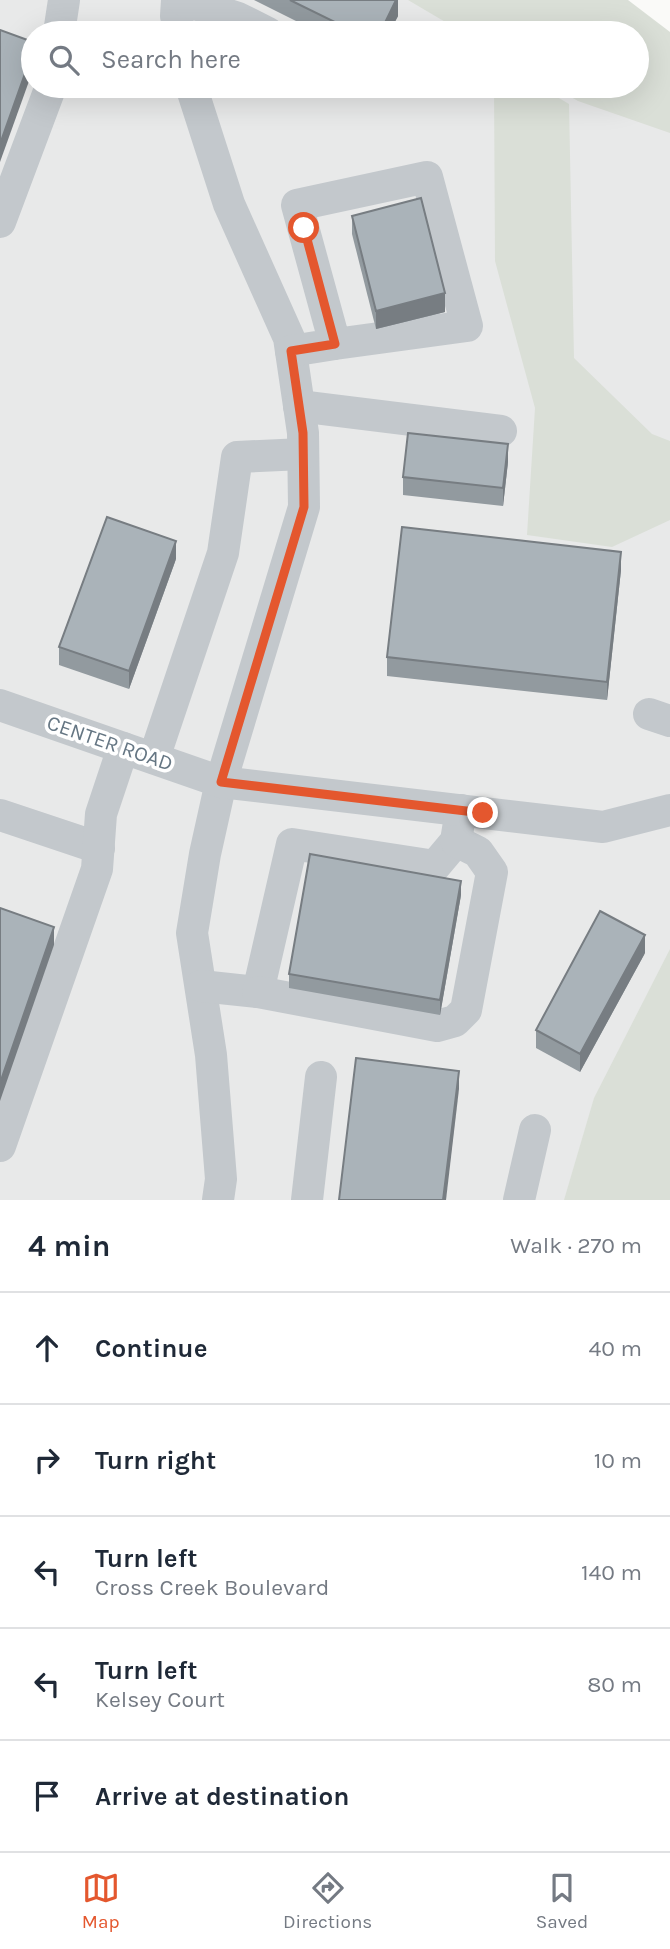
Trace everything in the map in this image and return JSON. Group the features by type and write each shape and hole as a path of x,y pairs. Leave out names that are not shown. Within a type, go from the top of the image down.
{"street":[{"path":"61,21 64,0"},
{"path":"177,0 177,21"},
{"path":"183,0 244,21"},
{"path":"0,222 46,98"},
{"path":"195,98 229,204 289,338 303,433 304,507 221,782 205,854 192,933 211,1055 222,1180 218,1200"},
{"path":"291,351 467,327 426,177 297,205 335,344"},
{"path":"299,406 501,432"},
{"path":"154,758 223,553 237,457 303,454"},
{"name":"CENTER ROAD","path":"0,705 221,782 603,827 670,810"},
{"path":"0,1146 97,869 101,814 123,748"},
{"path":"258,992 292,844 435,866 456,841 461,810"},
{"path":"0,815 99,848"},
{"path":"201,986 258,992 437,1026 455,1021 466,1010 492,872 478,852 456,841"},
{"path":"307,1200 321,1077"},
{"path":"519,1200 535,1130"}],"shaded area":[{"path":"0,0 421,0 463,21 21,21 21,98 627,98 670,113 670,1200 0,1200"},
{"path":"408,0 628,0 670,32 670,133 573,98 649,98 649,21 444,21"},
{"path":"494,98 559,98 569,104 574,358 652,434 670,441 670,520 612,547 527,535 535,408 495,261"},
{"path":"670,949 670,1200 564,1200 594,1098"}],"building":[{"path":"290,0 396,0 386,21 333,21"},
{"path":"0,30 21,38 21,85 0,144"},
{"path":"421,198 445,293 376,311 352,216"},
{"path":"408,433 508,444 503,488 403,477"},
{"path":"107,517 176,541 129,671 59,647"},
{"path":"402,527 621,552 607,682 387,657"},
{"path":"310,854 461,881 440,1000 289,974"},
{"path":"0,908 54,927 0,1083"},
{"path":"600,911 645,935 580,1054 536,1030"},
{"path":"356,1058 459,1071 443,1200 339,1200"}],"route":[{"path":"304,228 335,344 291,351 303,433 304,507 221,782 483,813"}]}
